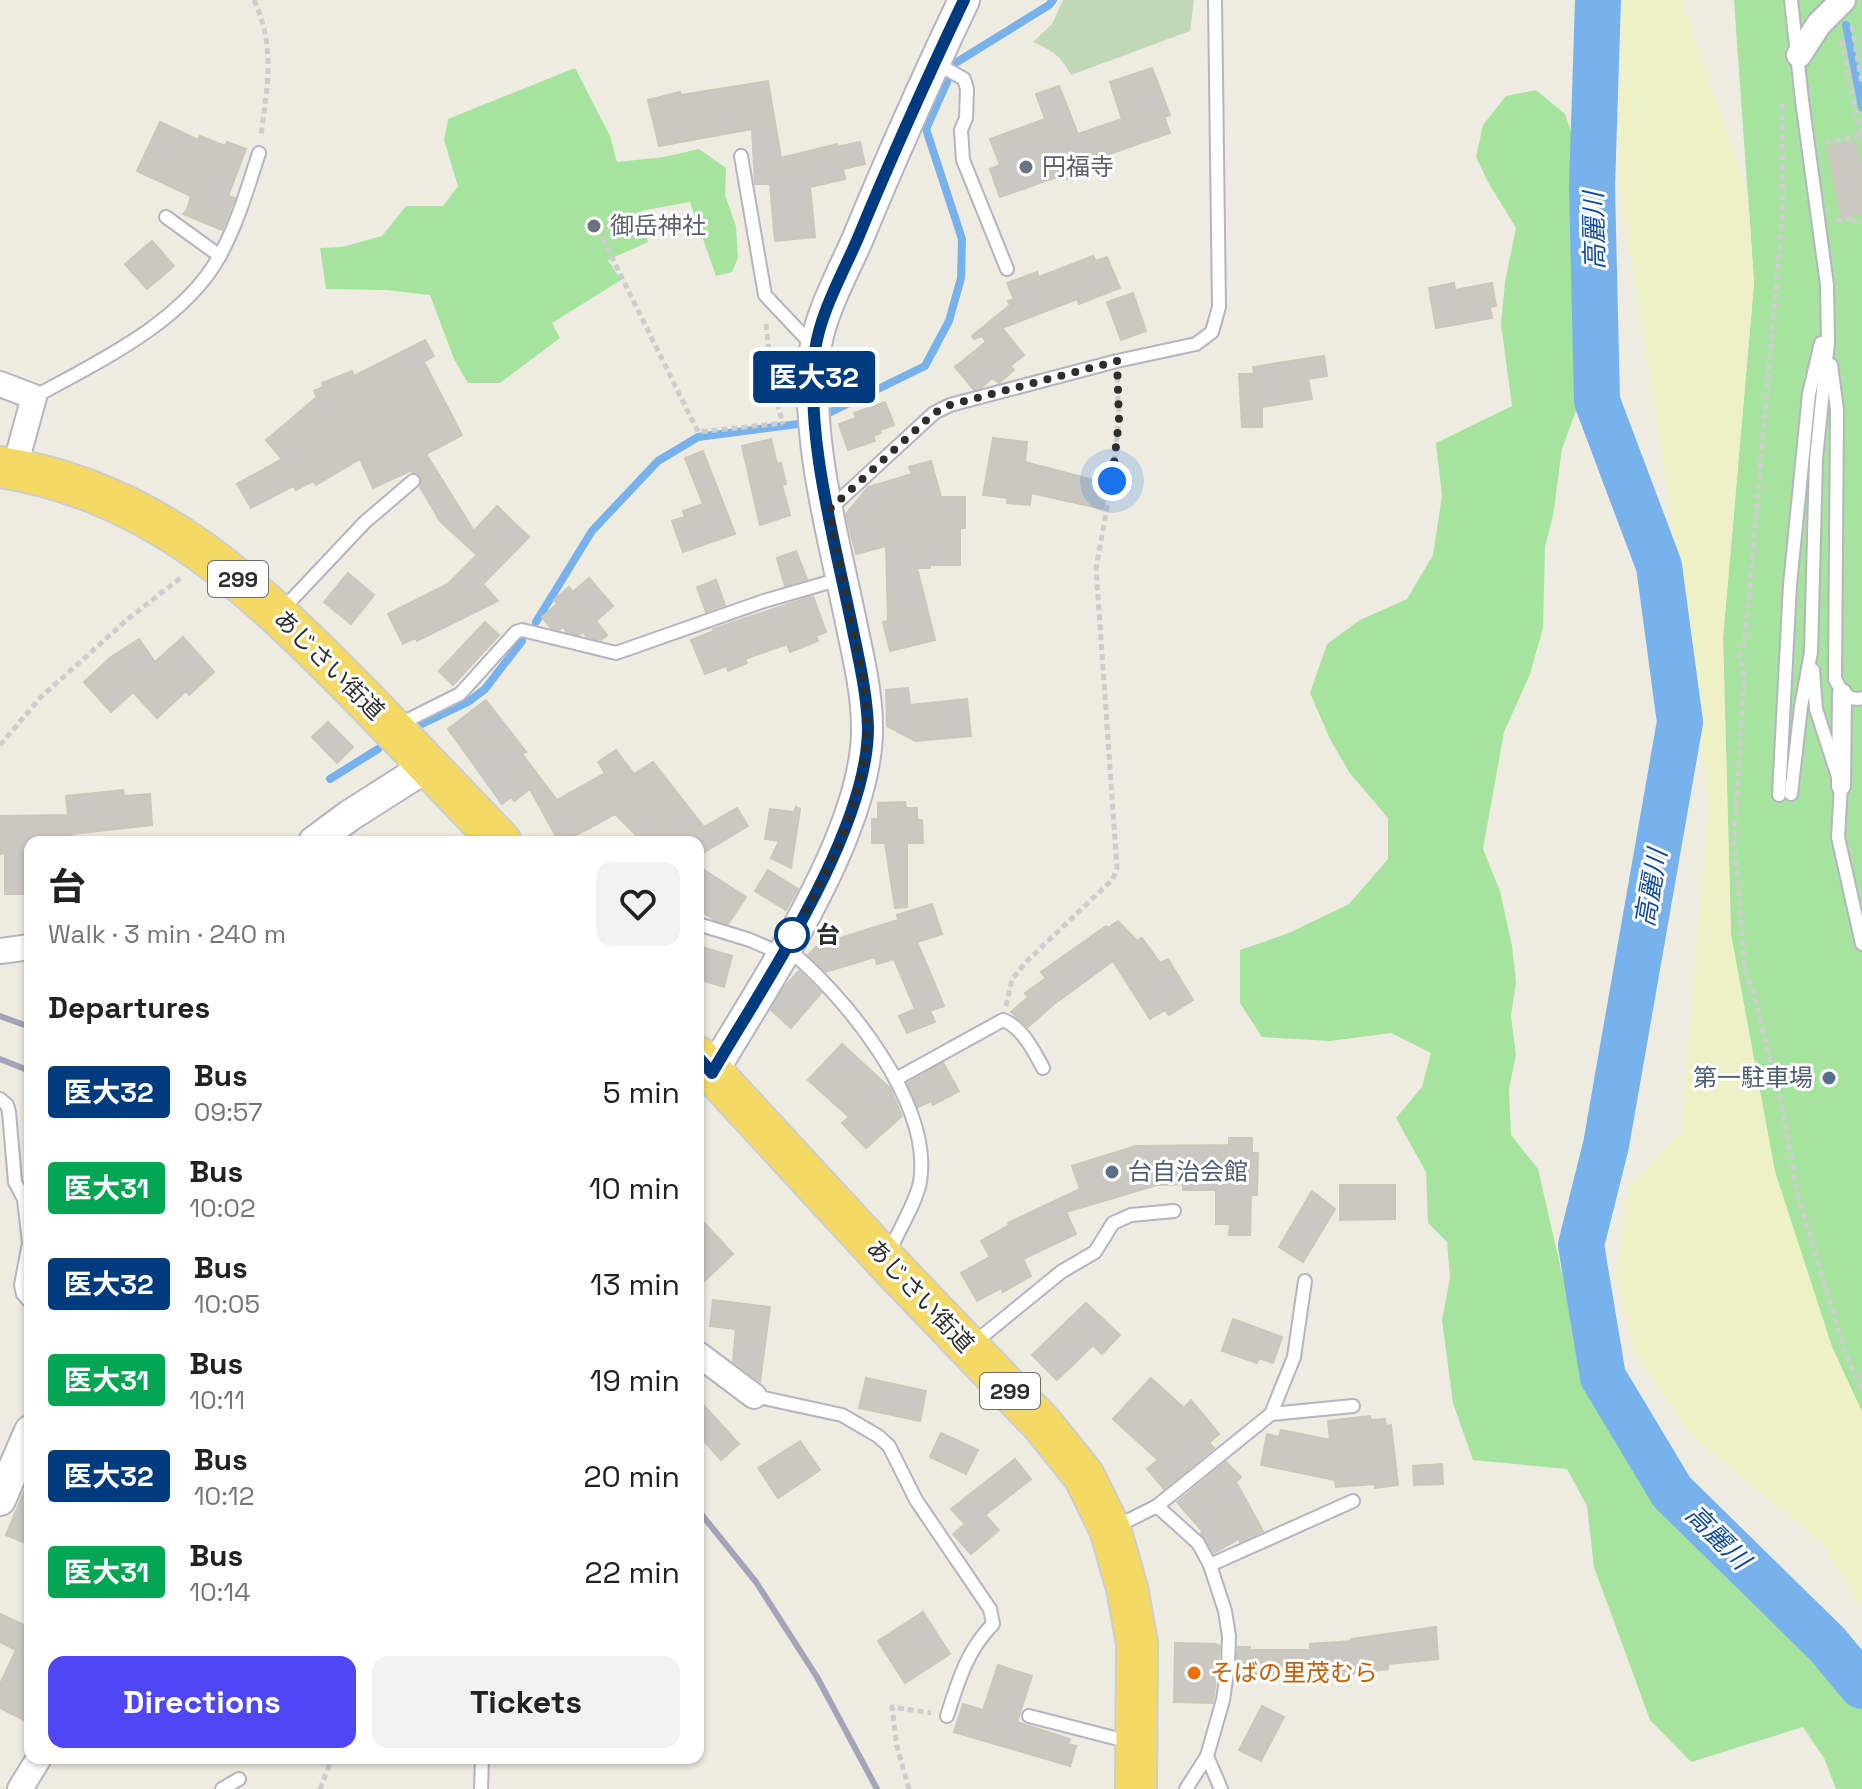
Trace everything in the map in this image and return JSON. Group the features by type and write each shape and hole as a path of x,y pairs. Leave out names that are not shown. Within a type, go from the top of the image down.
{"highway":[{"name":"あじさい街道","path":"7,468 72,484 146,515 209,556 279,614 495,836"},
{"name":"あじさい街道","path":"704,1075 1043,1425 1084,1476 1110,1529 1127,1588 1137,1643 1136,1789"}],"street":[{"path":"704,1072 784,950 829,865 853,806 862,773 868,729 863,682 814,425 812,394 816,349 835,291 964,0"},
{"path":"1799,55 1819,24 1843,0"},
{"path":"0,384 34,397 7,468"},
{"path":"1841,786 1842,693"},
{"path":"322,836 429,765"},
{"path":"0,951 24,948"},
{"path":"704,1358 754,1396"},
{"path":"0,1500 24,1451"},
{"path":"20,1789 35,1764"}],"lane":[{"path":"829,510 934,413 950,405 1206,339 1216,321 1219,307 1215,0"},
{"path":"1791,0 1827,285 1828,342 1837,410 1835,679 1842,693 1855,700 1862,698"},
{"path":"934,62 964,79 967,89 966,118 961,130 963,160 1007,269"},
{"path":"34,397 111,355 199,287 220,256 241,208 259,153"},
{"path":"741,156 765,295 816,349"},
{"path":"166,217 220,256"},
{"path":"1811,652 1785,795 1790,585 1809,394 1827,317"},
{"path":"1828,342 1816,459 1811,652 1816,709 1841,786 1838,837 1862,944"},
{"path":"279,614 365,522 413,481"},
{"path":"393,728 460,694 516,632 522,630 616,653 764,601 843,579"},
{"path":"704,926 784,950 827,984 860,1023 896,1079 917,1135 922,1161 920,1185 886,1261"},
{"path":"896,1079 1003,1020 1011,1023 1025,1039 1043,1068"},
{"path":"0,1099 9,1112 15,1182 24,1199"},
{"path":"968,1348 1061,1272 1095,1252 1113,1223 1131,1215 1174,1211"},
{"path":"24,1269 21,1285 24,1295"},
{"path":"1110,1529 1157,1506 1271,1414 1294,1357 1305,1281"},
{"path":"754,1396 842,1415 878,1436 889,1446 916,1500 990,1609 993,1624 968,1657 947,1716"},
{"path":"1271,1414 1353,1406"},
{"path":"1210,1565 1353,1501"},
{"path":"1157,1506 1198,1543 1210,1565 1225,1611 1229,1636 1223,1700 1207,1756 1186,1789"},
{"path":"1029,1716 1137,1744"},
{"path":"1207,1756 1221,1789"},
{"path":"481,1789 482,1764"},
{"path":"222,1789 239,1779"}],"path":[{"path":"254,0 262,18 270,57 259,153"},
{"path":"1851,24 1862,84"},
{"path":"1842,40 1859,111 1862,143"},
{"path":"1808,145 1860,135"},
{"path":"598,229 698,432 783,424 773,387 764,314 765,295"},
{"path":"1003,1020 1012,979 1113,879 1117,868 1096,568 1112,481 1119,420 1117,361"},
{"path":"0,745 41,697 129,618 209,556"},
{"path":"909,1789 897,1747 892,1707 947,1716"},
{"path":"320,1789 330,1764"}],"green space":[{"path":"1734,0 1862,0 1862,1412 1832,1347 1775,1172 1731,935 1723,638 1754,283"},
{"path":"575,68 610,136 617,162 664,157 699,149 726,168 725,195 736,226 738,258 732,272 716,276 690,202 641,211 648,242 608,260 621,280 552,323 560,338 500,383 468,383 454,359 430,295 386,290 326,289 320,248 342,247 382,236 406,206 443,206 458,186 444,140 448,119"},
{"path":"1536,90 1565,114 1583,165 1576,193 1575,327 1585,361 1581,397 1562,449 1553,516 1545,546 1543,628 1530,674 1504,732 1483,849 1500,891 1516,982 1511,1016 1516,1055 1509,1089 1511,1135 1538,1169 1581,1370 1649,1480 1699,1539 1862,1703 1862,1789 1836,1789 1824,1758 1803,1727 1691,1762 1650,1720 1594,1567 1587,1506 1567,1469 1473,1460 1453,1403 1442,1320 1450,1278 1447,1242 1428,1223 1426,1172 1396,1118 1422,1087 1431,1053 1391,1033 1330,1041 1262,1037 1240,1003 1240,950 1289,933 1349,904 1388,859 1388,818 1349,772 1330,739 1310,693 1327,644 1360,620 1407,599 1433,555 1442,496 1436,443 1512,406 1501,324 1505,282 1516,228 1476,157 1483,125 1506,96"}],"sand":[{"path":"1621,0 1682,0 1748,194 1754,283 1723,638 1731,935 1775,1172 1832,1347 1862,1412 1862,1608 1823,1544 1692,1436 1635,1354 1616,1276 1629,1186 1681,1132 1708,807 1691,640 1619,182"}],"shaded area":[{"path":"1063,0 1194,0 1190,31 1071,75 1055,54 1033,42 1052,24"}],"building":[{"path":"1152,68 1170,115 1164,117 1170,133 1095,159 1098,168 1067,179 1065,174 1000,197 990,169 1000,165 990,139 1045,119 1036,94 1059,86 1078,134 1122,119 1110,82"},
{"path":"768,81 781,158 837,144 837,147 860,142 865,164 843,169 845,179 810,187 815,237 775,241 770,184 755,184 752,129 659,146 648,100 680,92 681,95"},
{"path":"160,122 198,140 200,136 225,146 227,142 246,149 228,196 235,198 222,230 183,214 191,196 137,171"},
{"path":"1855,141 1862,172 1862,214 1842,219 1827,147"},
{"path":"152,241 174,266 147,289 125,264"},
{"path":"1093,256 1096,261 1107,257 1120,288 1079,304 1077,299 1002,328 1024,355 1010,366 1014,370 999,383 992,378 974,390 955,367 986,342 982,336 974,339 972,336 1010,305 1008,301 1014,299 1007,283 1037,272 1039,277"},
{"path":"1454,283 1455,290 1492,283 1496,306 1490,307 1492,318 1436,328 1429,288"},
{"path":"1133,293 1146,331 1121,340 1107,302"},
{"path":"425,340 434,356 424,362 462,435 426,454 474,531 497,506 529,537 483,584 498,601 417,641 415,638 403,644 388,614 448,584 477,555 440,521 420,487 422,480 419,475 410,471 373,488 360,459 316,485 313,481 296,490 293,486 251,508 237,484 282,459 266,440 317,397 314,391 323,387 322,383 352,371 354,376"},
{"path":"1324,356 1327,376 1308,379 1312,399 1262,407 1262,427 1242,427 1239,374 1254,374 1253,367"},
{"path":"885,402 894,425 880,430 881,433 873,436 875,441 848,450 839,424 856,418 854,413"},
{"path":"993,438 1027,442 1025,462 1109,484 1103,509 1031,493 1030,505 1007,503 1007,498 983,495"},
{"path":"771,439 777,464 781,463 786,484 782,485 790,515 760,525 742,446"},
{"path":"703,451 735,534 683,552 672,521 685,517 683,511 703,504 685,458"},
{"path":"931,461 941,497 965,497 965,528 960,528 960,565 917,568 935,640 890,651 883,622 888,621 886,546 856,554 846,514 868,487 912,474 909,467"},
{"path":"796,551 807,579 785,586 777,558"},
{"path":"348,573 374,595 351,624 324,602"},
{"path":"589,578 613,606 596,621 607,635 601,640 587,637 583,632 579,635 567,632 563,627 559,630 551,628 542,617 557,604 554,600 569,587 573,592"},
{"path":"716,580 725,605 706,612 697,587"},
{"path":"813,596 826,632 816,636 818,641 790,652 787,644 745,659 747,663 728,671 726,666 705,674 691,640 713,629"},
{"path":"485,622 499,635 453,685 439,671"},
{"path":"183,637 214,672 189,695 186,691 157,718 133,692 111,712 84,682 111,657 139,639 155,662"},
{"path":"908,688 910,705 967,699 971,736 915,741 887,726 886,690"},
{"path":"486,700 526,752 522,754 557,800 605,773 598,762 616,750 634,774 653,762 704,827 737,808 748,826 704,852 704,836 637,836 615,814 575,836 556,836 530,789 514,801 511,797 502,804 448,729"},
{"path":"328,722 353,747 337,763 312,737"},
{"path":"123,790 124,796 150,794 152,825 72,836 24,836 24,894 5,894 1,816 68,815 66,796"},
{"path":"905,802 906,808 917,808 917,820 922,820 923,843 907,843 907,907 895,908 885,843 872,843 872,819 878,819 878,803"},
{"path":"796,807 800,809 791,868 771,858 779,841 765,839 770,809 794,812"},
{"path":"704,870 746,897 728,924 704,913"},
{"path":"768,870 798,889 786,910 755,891"},
{"path":"932,904 942,934 917,942 944,1006 930,1011 935,1022 907,1033 899,1016 915,1009 894,959 877,964 875,957 825,972 808,955 818,945 898,920 897,915"},
{"path":"1118,921 1137,941 1142,938 1160,963 1168,959 1193,1000 1169,1015 1165,1010 1150,1019 1113,961 1028,1027 1011,1012 1028,997 1025,993 1046,978 1041,972 1106,926 1108,928"},
{"path":"704,948 732,956 724,987 704,981"},
{"path":"799,971 821,993 791,1028 771,1010 785,986"},
{"path":"842,1044 890,1088 902,1116 866,1148 842,1123 849,1117 808,1080"},
{"path":"943,1063 959,1091 933,1105 931,1101 918,1107 907,1083"},
{"path":"1229,1138 1252,1138 1252,1153 1258,1153 1257,1195 1251,1195 1250,1235 1229,1235 1230,1224 1216,1224 1216,1190 1183,1190 1183,1184 1157,1185 1066,1212 1076,1234 1023,1259 1031,1276 1003,1292 1001,1288 977,1301 961,1273 990,1257 981,1241 1008,1223 1080,1189 1072,1166 1136,1146 1229,1145"},
{"path":"1340,1185 1395,1185 1395,1219 1340,1220"},
{"path":"1312,1191 1335,1209 1303,1262 1279,1247"},
{"path":"704,1223 733,1254 704,1281"},
{"path":"713,1300 770,1307 760,1382 733,1361 736,1329 710,1326"},
{"path":"1086,1303 1120,1335 1102,1354 1093,1345 1057,1380 1032,1355"},
{"path":"1233,1319 1282,1337 1273,1363 1259,1358 1257,1363 1222,1351"},
{"path":"866,1378 926,1391 920,1421 859,1408"},
{"path":"1151,1378 1184,1408 1191,1400 1219,1434 1209,1443 1214,1448 1164,1489 1147,1469 1158,1460 1113,1419"},
{"path":"704,1406 739,1444 721,1460 704,1441"},
{"path":"1370,1416 1371,1420 1385,1419 1386,1426 1391,1425 1398,1485 1336,1487 1335,1480 1261,1465 1267,1434 1279,1437 1281,1430 1330,1440 1328,1421"},
{"path":"941,1433 978,1450 966,1474 930,1457"},
{"path":"800,1441 820,1470 778,1498 758,1468"},
{"path":"1015,1459 1031,1479 985,1515 999,1530 971,1554 953,1534 965,1524 951,1509"},
{"path":"1226,1462 1241,1477 1236,1482 1263,1531 1240,1542 1239,1539 1214,1553 1203,1532 1177,1502"},
{"path":"1442,1464 1443,1484 1414,1485 1413,1466"},
{"path":"24,1492 24,1542 6,1535"},
{"path":"923,1612 950,1654 905,1683 878,1641"},
{"path":"0,1614 24,1625 24,1720 0,1708 0,1684 16,1650 0,1642"},
{"path":"1436,1627 1438,1659 1388,1664 1388,1669 1335,1676 1275,1681 1235,1677 1238,1647 1250,1647 1250,1650 1310,1650 1310,1644 1352,1641"},
{"path":"1175,1643 1220,1646 1213,1703 1174,1702"},
{"path":"998,1665 1032,1676 1017,1722 1070,1739 1068,1744 1076,1746 1070,1766 954,1732 963,1704 983,1710"},
{"path":"1262,1706 1284,1717 1261,1761 1239,1750"}],"waterway":[{"path":"957,62 1053,0"},
{"name":"高麗川","path":"1598,0 1592,187 1597,401 1659,566 1680,722 1606,1145 1581,1245 1603,1377 1672,1492 1827,1644 1862,1686"},
{"path":"1846,25 1862,107"},
{"path":"831,412 925,366 949,321 961,278 962,239 926,129 947,82"},
{"path":"536,622 592,531 658,461 698,437 798,424"},
{"path":"422,724 468,702 485,689 522,641"},
{"path":"330,779 378,749"}],"railway":[{"path":"0,1016 24,1025"},
{"path":"0,1059 24,1069"},
{"path":"704,1517 756,1582 817,1677 877,1789"}],"bus line":[{"name":"医大32","path":"704,1064 712,1073 785,947 829,865 853,806 862,773 868,729 863,682 814,425 812,394 816,349 835,291 964,0"}],"place":[{"name":"円福寺","path":"1026,167"},
{"name":"御岳神社","path":"594,226"},
{"name":"台","path":"792,935"},
{"name":"第一駐車場","path":"1829,1078"},
{"name":"台自治会館","path":"1112,1172"},
{"name":"そばの里茂むら","path":"1194,1673"}],"route":[{"path":"792,935 829,865 853,806 862,773 868,729 863,682 829,510 934,413 950,405 1117,361 1119,420 1112,481"}]}
